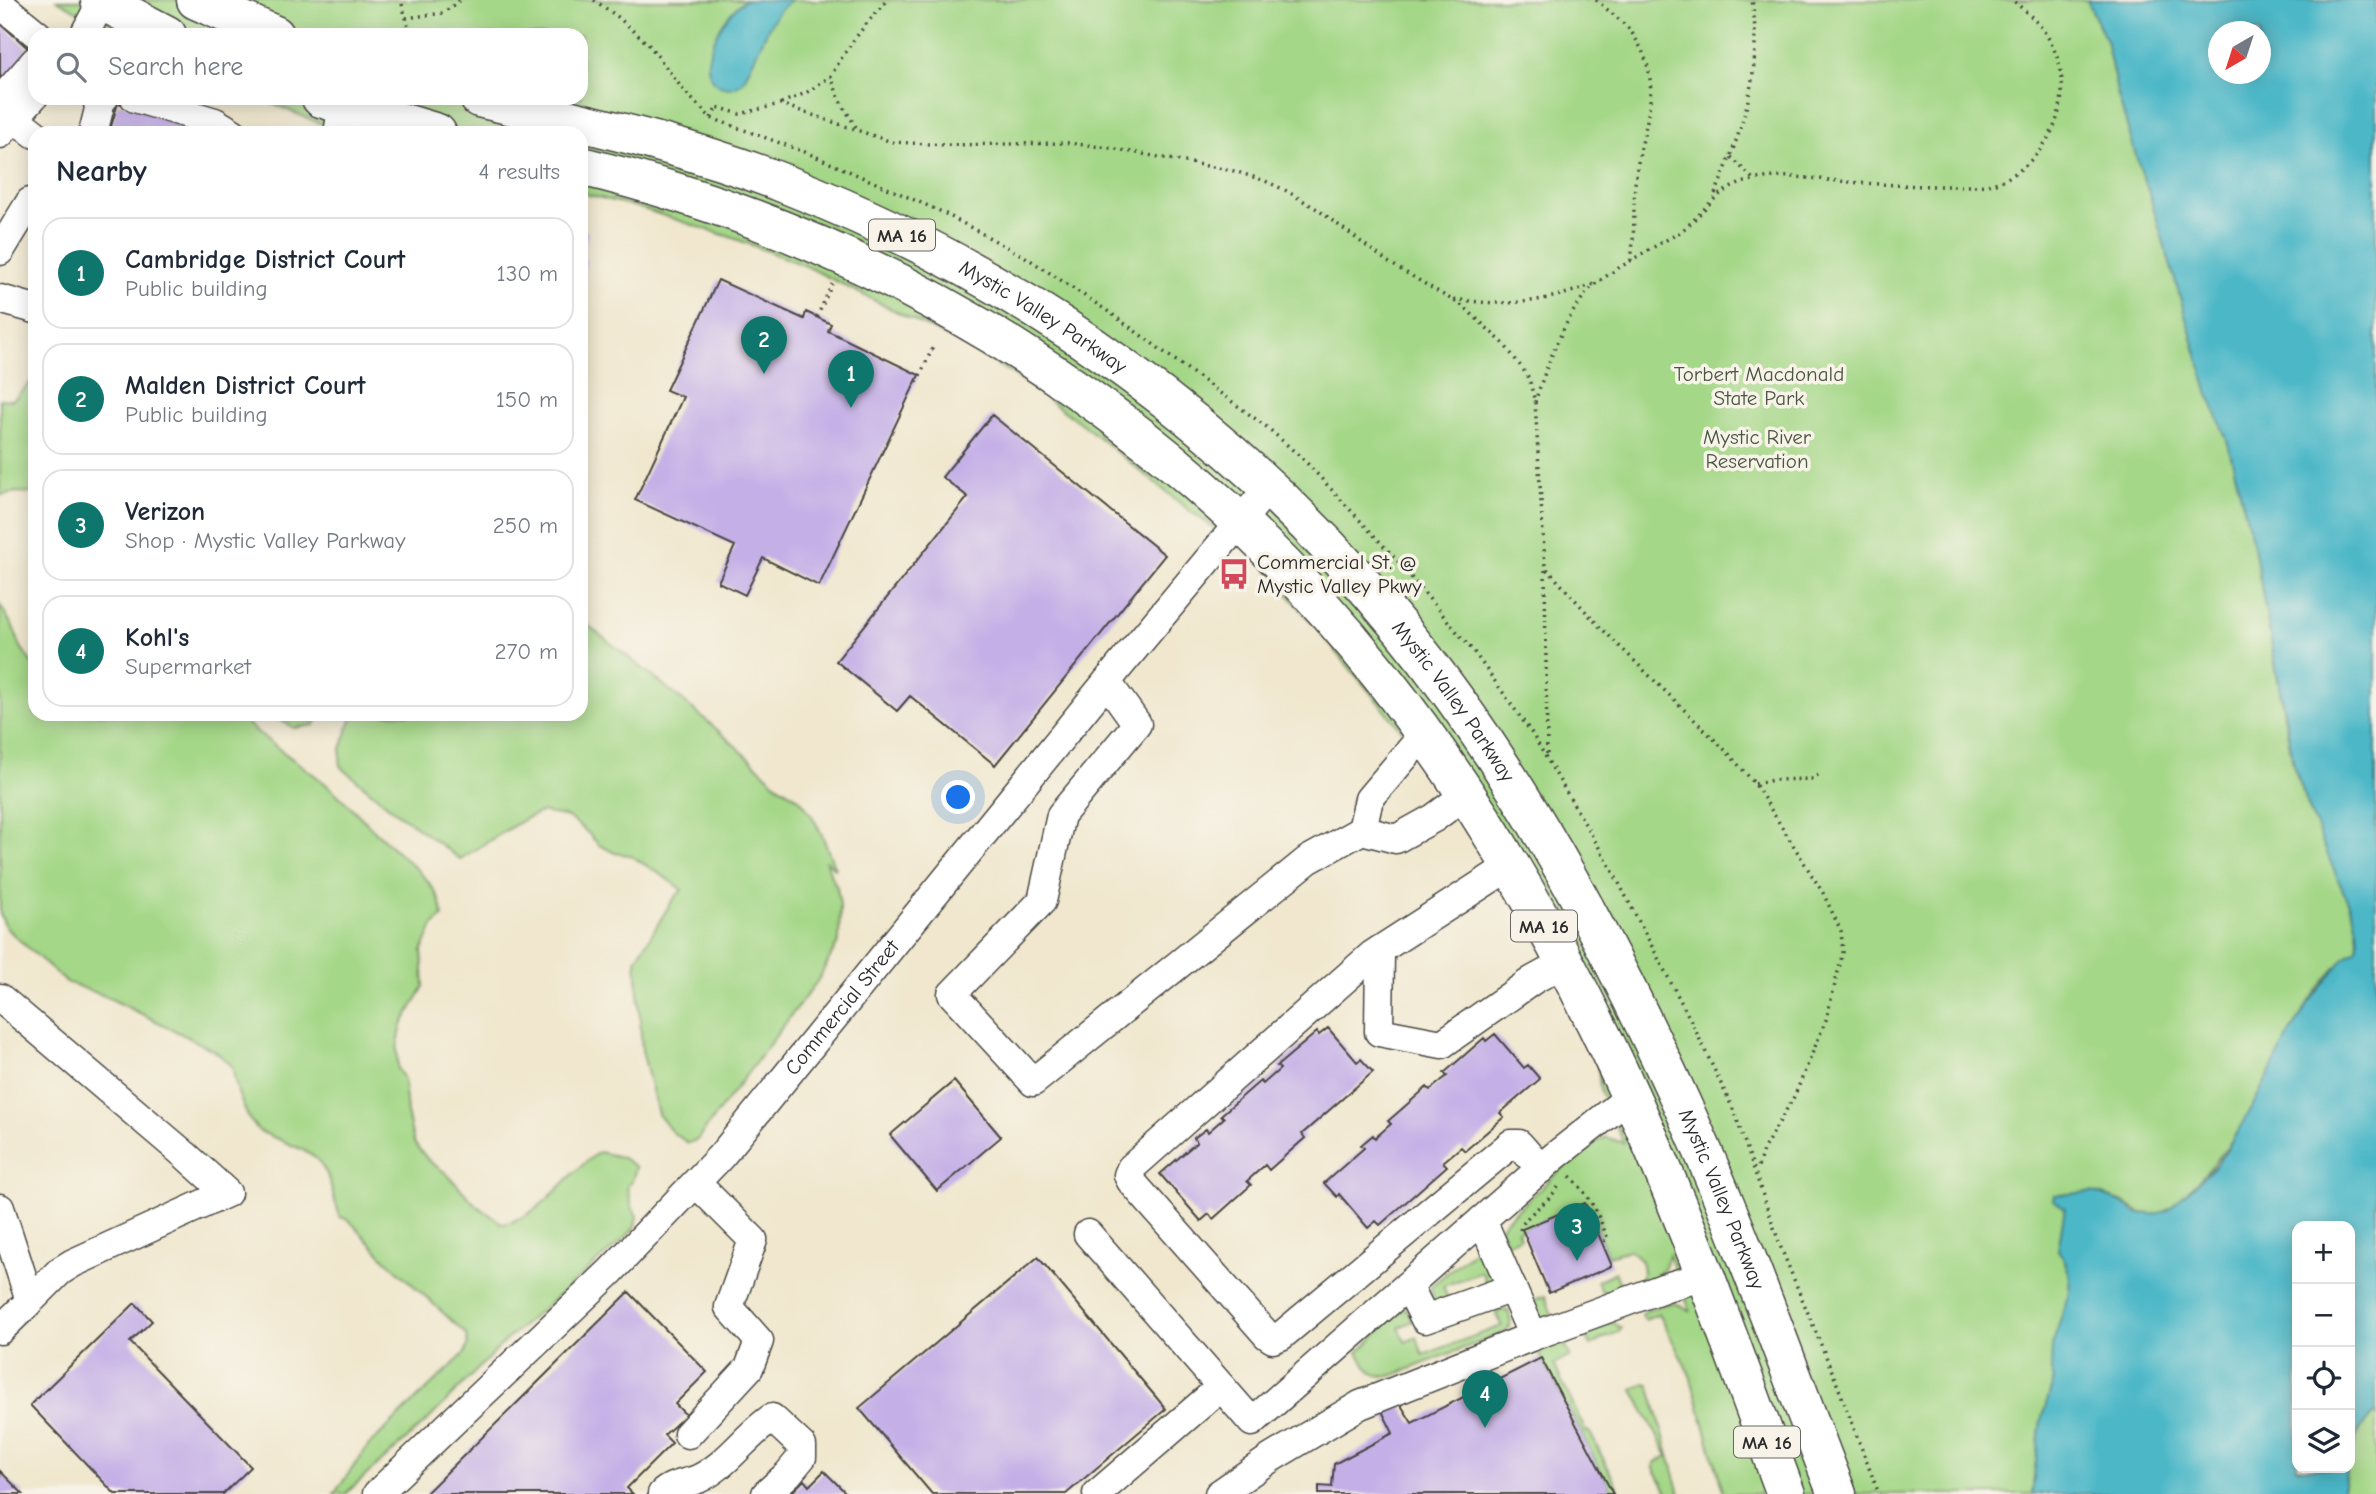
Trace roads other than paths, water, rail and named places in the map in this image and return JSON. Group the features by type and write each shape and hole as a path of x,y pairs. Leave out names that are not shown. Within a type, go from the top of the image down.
{"highway":[{"path":"196,0 259,28"},
{"path":"101,1 153,28"},
{"name":"Mystic Valley Parkway","path":"509,105 621,131 715,158 819,198 920,244 1016,297 1110,359 1198,426 1269,487 1349,569 1404,632 1501,768 1583,906 1618,971 1683,1105 1837,1494"},
{"path":"334,112 403,126"},
{"name":"Mystic Valley Parkway","path":"588,168 666,189 767,224 869,267 936,302 1033,359 1102,407 1172,462 1241,523 1307,590 1357,646 1424,734 1510,866 1564,963 1670,1186 1786,1494"},
{"path":"1748,1389 1770,1494"}],"street":[{"path":"88,28 101,1"},
{"path":"0,4 29,28"},
{"path":"12,122 28,80"},
{"path":"12,122 28,103"},
{"path":"94,126 96,105"},
{"path":"158,105 222,126"},
{"path":"0,251 28,205"},
{"path":"0,299 28,307"},
{"name":"Commercial Street","path":"377,1494 610,1272 696,1183 817,1040 1269,487"},
{"path":"1107,682 1137,724 1061,815 1042,901 952,994 1033,1082 1308,860 1362,830 1396,839 1434,818 1465,795"},
{"path":"1362,830 1370,799 1424,734"},
{"path":"1510,866 1380,950 1131,1168 1128,1175 1273,1339 1281,1336 1511,1144 1519,1144 1556,1172"},
{"path":"1380,950 1379,1032 1442,1044 1533,980 1564,963"},
{"path":"0,998 227,1193 73,1263 60,1271 0,1330"},
{"path":"1088,1234 1252,1422 1482,1220 1556,1172 1630,1097"},
{"path":"688,1434 749,1368 760,1341 729,1307 752,1241 696,1183"},
{"path":"0,1208 30,1301"},
{"path":"1482,1220 1533,1336"},
{"path":"1219,1494 1271,1458 1360,1405 1533,1336 1666,1287 1705,1276"},
{"path":"1408,1285 1424,1320 1512,1288"},
{"path":"1097,1494 1221,1387"},
{"path":"662,1494 668,1488 702,1486 719,1466 772,1418 802,1446 802,1457 766,1494"}],"water":[{"path":"745,0 791,0 779,11 769,27 743,82 728,88 721,87 709,71 709,55 722,24"},
{"path":"2087,0 2376,0 2376,1411 2360,1428 2355,1442 2355,1221 2292,1221 2292,1473 2346,1473 2342,1494 2032,1494 2041,1420 2054,1380 2051,1369 2052,1346 2069,1293 2070,1275 2058,1250 2065,1208 2053,1200 2054,1195 2092,1192 2117,1200 2137,1213 2154,1214 2167,1211 2216,1165 2252,1107 2308,1004 2343,959 2357,949 2358,939 2352,911 2294,765 2254,547 2227,440 2209,395 2118,96 2106,40"}],"place":[{"name":"Malden District Court","path":"764,374"},
{"name":"Cambridge District Court","path":"851,408"},
{"name":"Commercial St. @ Mystic Valley Pkwy","path":"1234,574"},
{"name":"Verizon","path":"1577,1261"},
{"name":"Kohl's","path":"1485,1428"}],"park label":[{"name":"Torbert Macdonald State Park","path":"1759,386"},
{"name":"Mystic River Reservation","path":"1757,449"}]}
